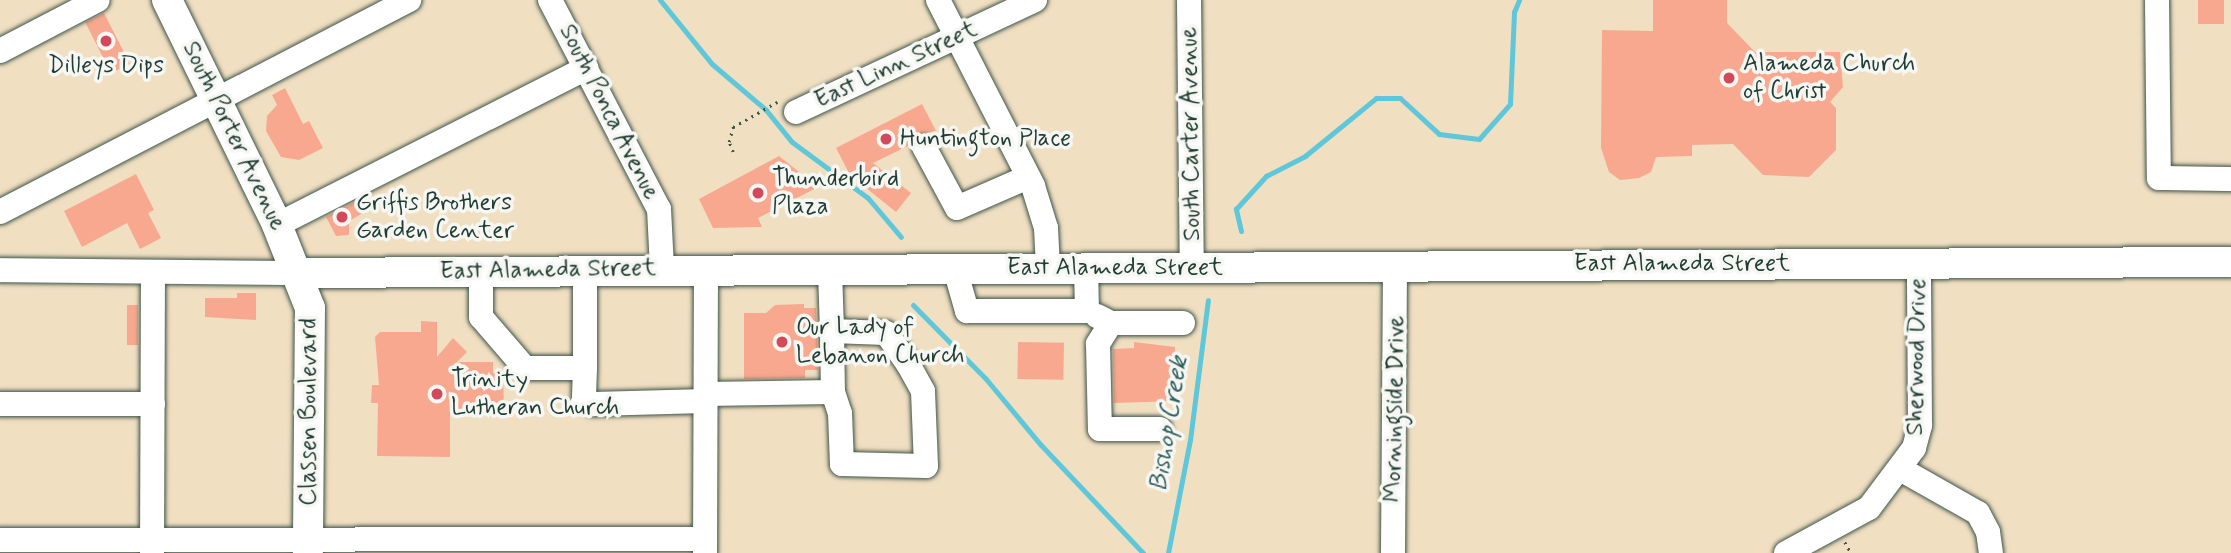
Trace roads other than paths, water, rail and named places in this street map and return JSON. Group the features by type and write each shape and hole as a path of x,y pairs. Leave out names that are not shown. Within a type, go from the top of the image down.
{"main road":[{"name":"South Porter Avenue","path":"167,0 218,99 300,273"},
{"name":"East Alameda Street","path":"300,273 662,268 956,269 2231,262"},
{"name":"Classen Boulevard","path":"300,273 310,308 308,547"}],"street":[{"path":"0,51 98,0"},
{"path":"0,212 409,0"},
{"name":"South Ponca Avenue","path":"550,0 587,68 660,189 662,268"},
{"path":"938,0 1028,177 1046,228 1048,268"},
{"name":"East Linn Street","path":"796,112 1035,0"},
{"name":"South Carter Avenue","path":"1189,0 1192,268"},
{"path":"2157,0 2159,178 2231,179"},
{"path":"277,225 587,68"},
{"path":"924,147 957,208 1028,177"},
{"name":"Sherwood Drive","path":"1786,553 1862,513 1902,470 1914,448 1920,425 1919,263"},
{"name":"Morningside Drive","path":"1393,553 1395,265"},
{"path":"1086,268 1087,311"},
{"path":"0,540 152,547 705,546 706,269"},
{"path":"830,269 833,392 840,413 842,464 926,466 923,391 900,353 886,333 832,331"},
{"path":"956,269 967,311 1087,311 1111,323 1183,323"},
{"name":"East Alameda Street","path":"0,270 300,273"},
{"path":"585,270 583,398 593,404 833,392"},
{"path":"481,271 481,317 525,368 585,368"},
{"path":"152,547 153,273"},
{"path":"1111,323 1098,344 1100,429 1160,429"},
{"path":"0,404 153,404"},
{"path":"1902,470 1978,513 1988,532 1991,553"}],"waterway":[{"path":"660,0 712,64 766,110 792,142 868,198 901,237"},
{"name":"Bishop Creek","path":"1241,231 1236,209 1266,176 1305,156 1376,98 1400,98 1439,134 1479,139 1510,104 1514,12 1519,0"},
{"name":"Bishop Creek","path":"1168,553 1190,440 1208,300"},
{"path":"913,305 986,379 1040,444 1143,553"}],"place":[{"name":"Dilleys Dips","path":"106,41"},
{"name":"Alameda Church of Christ","path":"1729,78"},
{"name":"Huntington Place","path":"886,139"},
{"name":"Thunderbird Plaza","path":"758,193"},
{"name":"Griffis Brothers Garden Center","path":"342,217"},
{"name":"Our Lady of Lebanon Church","path":"782,342"},
{"name":"Trinity Lutheran Church","path":"437,394"}]}
